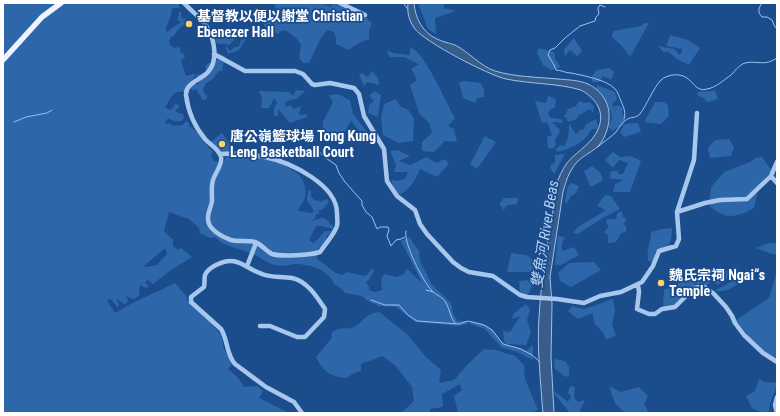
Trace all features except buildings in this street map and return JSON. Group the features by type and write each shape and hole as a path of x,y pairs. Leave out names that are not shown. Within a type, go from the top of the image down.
{"main road":[{"path":"3,60 42,17 61,3"}],"street":[{"path":"184,3 208,29 213,43 213,63 204,76 188,87 186,95 191,114 198,128 220,154 222,159 213,182 208,222 214,230 229,240 256,243 274,254 302,255 320,252 336,228 338,221 337,205 322,184 291,165 266,157 246,154 220,154"},
{"path":"340,3 365,15"},
{"path":"214,54 245,71 298,72 303,74 312,84 315,85 330,83 354,88 359,94 364,116 384,149 388,181 397,196 415,210 420,224 427,234 453,262 461,268 469,272 493,276 523,296 584,302 600,296 621,292 638,285 653,266 659,251 674,247 678,244 678,212 694,160 697,113"},
{"path":"678,212 712,201 748,199 771,176 777,162"},
{"path":"771,176 777,183"},
{"path":"247,266 256,243"},
{"path":"260,326 270,326 297,337 305,337 324,318 325,309 314,292 293,278 266,276 252,270 247,266 233,261 223,262 214,266 205,274 204,287 191,298 190,301 221,329 225,335 231,360 266,387 294,403 302,413"},
{"path":"638,285 639,292 637,309 650,314 655,314 662,309 675,308 694,288 700,286 709,290 726,307 744,335 763,353 777,362"},
{"path":"777,397 775,405 777,412"}],"shaded area":[{"path":"3,3 179,3 179,8 172,8 166,30 167,32 181,22 177,20 179,15 178,12 181,12 182,19 185,18 184,24 169,41 170,45 177,49 177,46 180,48 180,52 184,54 185,57 181,61 186,76 196,74 190,83 198,84 199,82 196,75 207,72 205,66 219,59 218,55 225,56 222,71 219,71 213,79 206,83 203,89 207,99 203,100 196,89 193,91 190,88 184,92 180,91 174,93 165,108 171,110 175,104 179,105 175,111 183,114 184,118 182,121 173,121 168,118 165,123 169,123 173,126 183,125 186,121 189,123 189,126 213,151 211,155 214,161 219,162 221,166 226,157 236,156 237,154 241,153 243,156 249,158 250,156 285,163 288,168 297,173 305,185 305,197 298,211 311,213 314,211 307,200 309,190 311,191 311,196 315,201 318,200 320,202 327,199 329,202 323,209 318,211 320,214 316,214 315,218 311,221 323,218 329,221 329,224 333,225 333,229 316,226 309,240 313,243 325,231 332,231 327,236 324,251 319,248 316,254 317,259 336,273 342,275 347,272 364,276 368,274 371,269 374,270 369,280 366,282 369,290 375,292 382,290 381,279 384,274 397,277 404,274 407,269 422,283 401,241 409,237 419,251 420,261 431,283 451,303 454,316 457,319 456,321 468,321 467,324 459,326 415,322 396,307 378,306 361,296 345,293 334,284 328,275 318,269 301,264 279,266 271,264 249,252 224,244 215,237 210,238 200,233 199,228 189,219 169,212 164,231 173,240 173,246 178,250 181,248 192,257 171,270 153,284 148,280 145,282 149,287 146,288 140,285 139,296 133,299 126,296 128,300 127,303 124,304 116,299 119,304 118,308 111,299 107,300 115,313 175,283 187,297 187,301 205,316 221,335 224,349 232,364 228,369 238,378 244,387 257,386 263,391 259,398 289,413 3,413","holes":["165,248 167,254 157,265 144,266"]},
{"path":"274,3 321,3 331,7 332,3 344,4 358,11 372,23 369,31 369,39 348,50 336,44 334,32 327,30 321,38 309,63 303,63 299,58 301,45 296,38 285,30 280,31 279,34 275,33 264,26 263,20 259,18 262,11 266,9 274,12 276,8"},
{"path":"408,3 414,3 418,19 428,33 439,40 455,45 490,69 510,74 573,80 585,83 601,93 608,107 609,122 604,138 596,148 574,165 568,176 563,192 550,277 552,304 551,357 554,413 543,413 538,338 541,292 553,214 554,193 558,179 567,163 589,143 599,128 601,115 599,109 597,104 581,90 563,86 506,79 486,71 443,49 421,35 415,29 409,17"},
{"path":"418,3 445,3 443,8 456,11 435,18 436,34 428,29"},
{"path":"645,23 649,23 630,57 622,46 612,37 613,31 641,26"},
{"path":"227,28 234,28 247,37 239,50 228,54 226,47 223,45 228,47 231,51 233,48 239,46 241,40 245,39 245,37 234,29 231,33 226,34 231,39 236,38 229,45 213,42"},
{"path":"670,35 688,40 700,48 689,65 677,59 667,51 664,53 658,46 674,49 680,55 683,49 666,46"},
{"path":"574,38 582,51 577,56 570,50 565,56 564,49"},
{"path":"410,47 422,58 435,79 455,118 448,126 454,129 457,142 445,141 434,152 422,151 422,142 432,133 429,123 419,113 410,85 417,80 411,69 419,64 404,57 390,57 386,50 393,53 410,55"},
{"path":"539,48 554,52 555,59 561,67 551,70 543,65 537,53"},
{"path":"609,68 614,72 611,80 603,76 599,82 592,82 592,76 597,70"},
{"path":"372,71 378,78 379,85 367,82 364,86 359,75 362,73 368,77"},
{"path":"465,81 481,83 484,90 484,97 477,98 475,103 463,98 459,82"},
{"path":"597,85 615,92 617,99 612,104 614,107 618,105 623,108 622,115 626,116 623,126 616,128 613,131 608,127 612,118 611,111 596,89"},
{"path":"296,90 305,91 296,99 286,102 285,107 291,105 293,109 301,106 299,115 307,114 307,117 290,123 278,109 278,116 274,116 274,109 277,102 274,98 269,108 261,108 262,98 259,91 289,92 293,96"},
{"path":"715,90 718,99 708,102 702,97 698,96 697,92 711,91"},
{"path":"374,91 381,95 378,117 368,113 369,105 374,101 369,96"},
{"path":"338,94 350,100 353,114 368,133 365,138 351,121 342,136 333,137 323,129 323,122 333,102 329,95"},
{"path":"548,96 556,99 555,107 551,109 548,114 551,118 561,119 563,123 552,122 560,131 555,140 556,145 552,149 548,148 547,137 552,135 547,122 542,123 535,101 546,103"},
{"path":"396,99 400,106 408,110 414,118 413,141 398,143 383,135 381,118 384,104"},
{"path":"579,101 584,103 589,102 594,106 593,113 590,109 578,116 577,119 568,122 563,116 566,114 568,109 576,106"},
{"path":"655,102 664,102 668,105 669,116 661,124 644,122"},
{"path":"596,119 598,126 596,129 592,129 585,138 577,144 568,149 557,152 556,148 558,148 559,145 564,146 567,141 569,124 576,134 580,130 584,129 586,124"},
{"path":"638,123 641,132 624,137 620,132 625,124"},
{"name":"唐公嶺籃球場 Tong Kung Leng Basketball Court","path":"222,133 231,146 231,152 222,152 211,142"},
{"path":"485,136 496,142 477,169 470,164"},
{"path":"729,139 734,147 731,156 710,158 708,148 715,140"},
{"path":"398,150 410,156 399,161 410,165 427,157 436,163 445,159 449,164 437,177 420,169 409,188 397,195 391,179 397,181 405,179 408,172 394,172 396,165 390,151"},
{"path":"613,152 620,157 631,156 641,161 630,192 613,192 615,184 623,180 609,178 611,171 618,171 618,174 623,174 628,163 619,160 613,168 605,160"},
{"path":"565,154 554,174 550,166 555,162 555,155"},
{"path":"762,157 772,171 759,184 754,208 742,214 731,216 720,213 709,205 711,187 724,172 750,162 755,158"},
{"path":"592,166 600,172 603,180 593,186 590,186 584,171"},
{"path":"571,183 579,186 576,193 571,196 567,203 565,203 567,188"},
{"path":"605,195 611,196 620,209 578,234 573,233 578,227 606,210 597,206"},
{"path":"504,198 518,198 517,204 507,205 504,210 499,204"},
{"path":"622,211 623,217 627,219 623,224 626,226 626,232 621,233 616,242 608,243 608,235 604,232 609,226 606,223 607,219 616,219 617,213"},
{"path":"672,228 670,243 656,252 652,264 648,261 651,232"},
{"path":"558,235 565,238 562,243 562,251 574,247 579,255 561,265 555,265"},
{"path":"769,243 777,243 777,254 772,254 755,248"},
{"path":"511,253 526,255 534,260 535,272 507,272"},
{"path":"594,262 601,270 571,287 560,281 558,273 569,263"},
{"path":"733,267 739,267 725,281 717,285 713,282 717,279 717,276"},
{"path":"777,271 777,361 760,348 736,320 769,298"},
{"path":"692,274 709,280 710,284 699,285 696,283 677,303 665,312 663,304 664,290"},
{"path":"530,280 533,284 528,295 520,294 519,281"},
{"path":"734,280 741,281 729,289 714,291"},
{"path":"613,299 615,311 612,325 616,335 606,340 604,334 594,323 593,313 578,319 568,311 572,306 584,309"},
{"path":"526,304 530,309 527,320 531,332 526,345 507,344 504,341 503,331 510,332 520,316 512,319 514,313"},
{"path":"379,312 408,335 425,356 441,370 439,383 454,380 484,349 496,350 515,356 524,365 525,379 538,410 529,413 458,413 454,396 462,390 460,384 442,394 443,407 430,409 430,413 401,413 414,401 412,387 395,365 382,356 361,364 361,371 352,374 347,378 328,373 316,357 331,339 332,332 338,329 354,327 370,314"},
{"path":"471,321 487,325 504,343 526,351 533,345 533,360 517,352 501,347 485,329 470,324"},
{"path":"555,359 565,361 569,367 569,377 564,376 555,369"},
{"path":"759,379 764,382 777,383 769,412 767,413 760,413 752,408 746,396 755,391"},
{"path":"570,386 575,387 574,398 578,402 585,400 579,413 570,413 553,392 557,393 568,402 571,396 568,393"},
{"path":"609,386 621,392 639,387 648,396 644,404 649,413 625,413 615,403"}],"waterway":[{"path":"403,3 408,9"},
{"path":"762,3 759,8 759,13 762,17 767,17 772,20 777,28"},
{"path":"605,7 600,5 598,8 599,14 595,21 580,26 555,48 550,50 548,55 556,70 594,78 611,85 617,92 624,108 624,119"},
{"path":"598,147 616,132 624,121 640,114 661,80 670,75 684,76 698,88 704,90 713,87 745,63 764,63 777,58"},
{"path":"14,122 26,117 47,113 52,110"},
{"path":"316,147 323,156 336,165 345,182 362,201 362,205 366,212 372,217 377,229 380,227 388,227 389,230 387,236 391,246 396,240 405,237"},
{"path":"406,231 408,244 419,271 432,291 445,301 455,323"},
{"path":"426,290 433,292"},
{"path":"371,300 385,305 399,305 408,315 417,321 459,324 468,321 484,325 492,330 503,344 521,349 532,355 540,362"}],"place":[{"name":"基督教以便以謝堂 Christian Ebenezer Hall","path":"189,24"},
{"name":"唐公嶺籃球場 Tong Kung Leng Basketball Court","path":"222,144"},
{"name":"魏氏宗祠 Ngai“s Temple","path":"661,283"}],"water label":[{"name":"雙魚河 River Beas","path":"545,234"}]}
